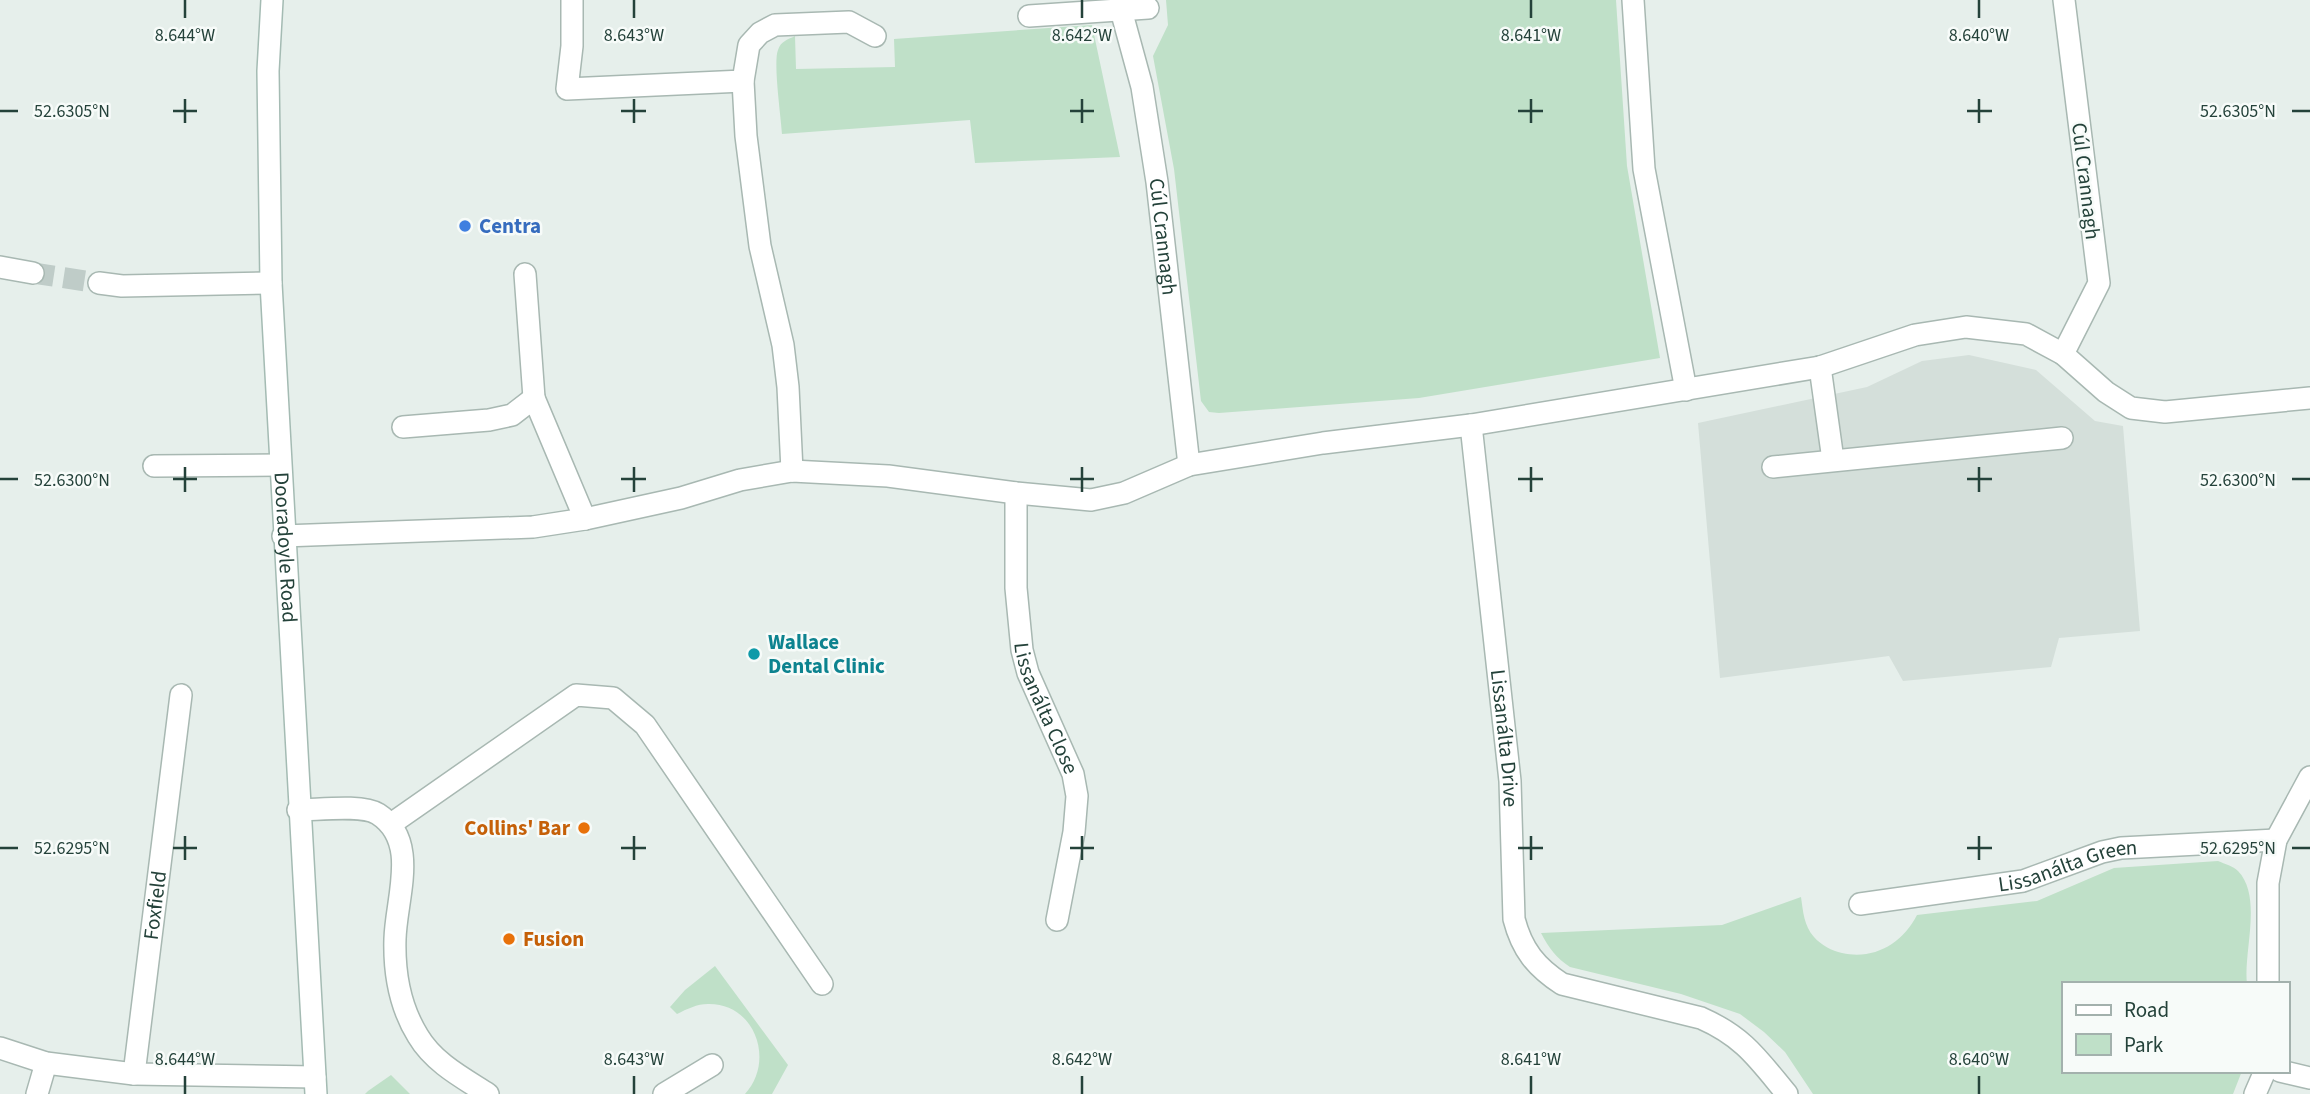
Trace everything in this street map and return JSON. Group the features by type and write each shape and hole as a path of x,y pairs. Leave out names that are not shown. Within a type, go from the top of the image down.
{"street":[{"name":"Dooradoyle Road","path":"272,0 268,71 271,283 315,1085"},
{"path":"572,0 572,46 567,89 743,81"},
{"path":"1633,0 1644,169 1686,390"},
{"name":"Cúl Crannagh","path":"2063,354 2099,283 2064,0"},
{"path":"1029,16 1148,8"},
{"name":"Cúl Crannagh","path":"1121,10 1142,86 1157,182 1189,465"},
{"path":"792,471 783,345 760,246 746,136 743,81 749,45 760,33 775,25 849,22 875,36"},
{"path":"0,267 33,273"},
{"path":"525,274 534,398 585,519"},
{"path":"99,283 122,286 271,283"},
{"path":"283,536 533,527 585,519 681,498 740,480 792,471 888,477 1016,494 1091,500 1124,494 1189,465 1323,443 1471,425 1821,367 1915,335 1966,327 2026,334 2063,354 2106,393 2131,408 2165,412 2310,398"},
{"path":"1821,367 1833,460"},
{"path":"403,427 489,421 512,415 534,398"},
{"name":"Lissanálta Drive","path":"1471,425 1501,684 1510,781 1514,919 1519,937 1543,971 1562,984 1701,1018 1721,1027 1752,1052 1787,1094"},
{"path":"1773,467 2062,438"},
{"path":"153,466 280,465"},
{"name":"Lissanálta Close","path":"1016,494 1016,588 1023,650 1028,673 1073,774 1077,796 1074,832 1057,920"},
{"name":"Foxfield","path":"134,1074 181,695"},
{"path":"391,824 576,695 613,698 645,725 822,984"},
{"path":"2268,982 2268,883 2276,840 2310,778"},
{"path":"298,810 365,810 376,812 391,824 402,851 395,939 397,982 406,1014 419,1039 446,1068 488,1094"},
{"name":"Lissanálta Green","path":"1860,904 2023,881 2102,852 2121,848 2276,840"},
{"path":"0,1048 46,1063 134,1074 315,1085"},
{"path":"37,1094 46,1063"},
{"path":"664,1094 712,1065"},
{"path":"2255,1094 2264,1073"},
{"path":"2289,1073 2310,1078"}],"shaded area":[{"path":"1969,355 2036,370 2095,421 2123,426 2140,631 2059,638 2051,667 1903,681 1889,656 1720,678 1698,423 1867,387 1922,361"}],"green space":[{"path":"1166,0 1616,0 1627,166 1660,358 1419,398 1209,412 1201,401 1174,169 1153,56 1168,25"},
{"path":"1092,25 1120,157 975,163 970,120 782,134 777,56 781,45 795,36 796,69 895,67 894,39"},
{"path":"2218,861 2238,871 2245,882 2251,910 2247,982 2062,982 2062,1073 2241,1073 2233,1094 1813,1094 1785,1052 1740,1014 1681,994 1570,967 1553,952 1541,933 1722,925 1801,897 1806,923 1817,940 1838,952 1865,954 1886,948 1895,942 1917,915 2037,901 2114,868"},
{"path":"715,966 788,1065 772,1094 745,1094 754,1081 759,1066 759,1051 749,1024 738,1013 725,1006 708,1004 677,1014 670,1007 685,990"},
{"path":"391,1075 410,1094 365,1094 368,1091"}],"tunnel":[{"path":"33,273 99,283"}],"place":[{"name":"Centra","path":"465,226"},
{"name":"Wallace Dental Clinic","path":"754,654"},
{"name":"Collins' Bar","path":"584,828"},
{"name":"Fusion","path":"509,939"}]}
